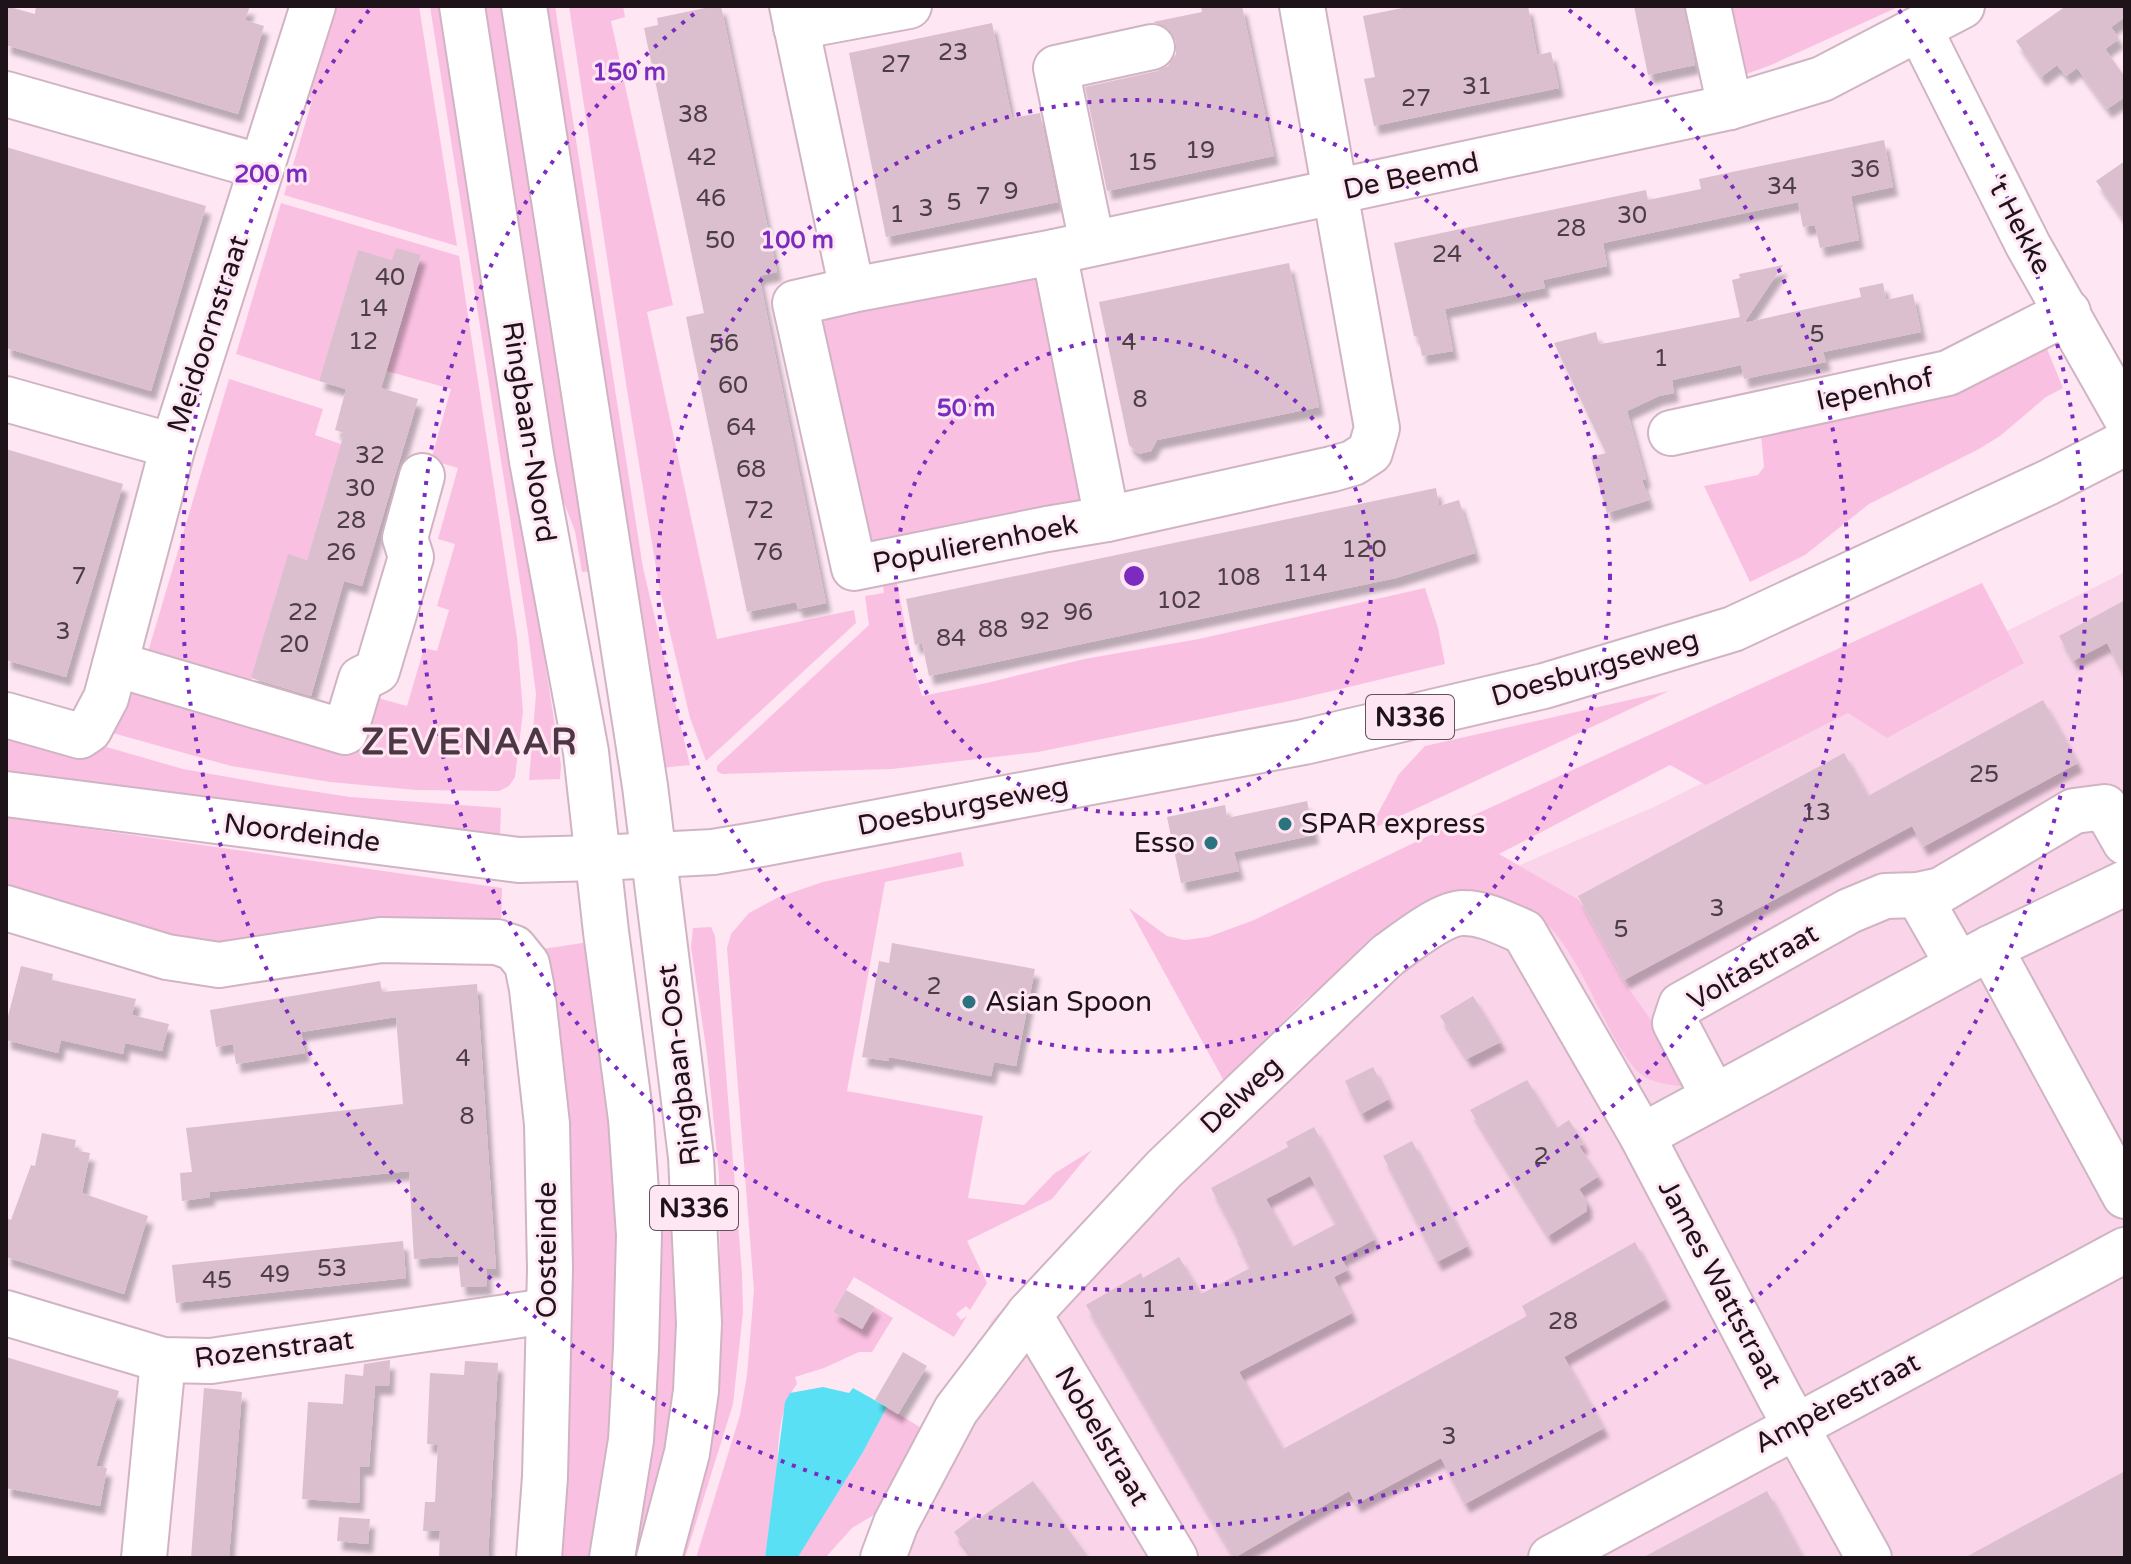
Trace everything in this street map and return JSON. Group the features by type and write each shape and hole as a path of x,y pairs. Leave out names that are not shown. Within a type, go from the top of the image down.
{"street":[{"name":"Meidoornstraat","path":"6,715 80,736 89,730 106,698 173,446 313,6"},
{"name":"Ringbaan-Noord","path":"462,6 532,461 586,752 598,858"},
{"path":"524,6 654,856"},
{"path":"852,290 794,17 909,6"},
{"name":"Populierenhoek","path":"852,290 795,303 854,568 1107,519 1353,463 1370,452 1377,428 1302,6"},
{"path":"1708,6 1730,107"},
{"name":"De Beemd","path":"852,290 1073,248 1730,107 1822,79 1962,6"},
{"name":"'t Hekke","path":"1920,30 1995,182 2125,416"},
{"path":"1107,519 1073,248 1056,68 1152,47"},
{"path":"6,94 262,167"},
{"name":"Iepenhof","path":"1671,433 1948,373 2068,312"},
{"path":"6,399 173,446"},
{"name":"Doesburgseweg","path":"654,856 713,852 761,844 1304,742 1544,686 1733,629 2049,482 2125,443"},
{"path":"115,664 345,732 361,679 377,671 411,557 405,538 422,476"},
{"name":"Noordeinde","path":"6,794 519,860 598,858"},
{"name":"Voltastraat","path":"1714,1097 1675,1023 1681,1005 1849,911 1885,896 1918,895 1941,890 2074,811 2105,807 2125,842"},
{"name":"N336","path":"598,858 654,856"},
{"name":"Ringbaan-Oost","path":"654,856 691,1157 699,1323 696,1391 687,1453 659,1558"},
{"name":"Ringbaan-Oost","path":"598,858 631,1119 639,1235 631,1440 612,1558"},
{"path":"1642,1136 1974,956 2125,883"},
{"path":"1918,895 1974,956 2125,1196"},
{"name":"Oosteinde","path":"6,908 167,957 219,965 381,940 497,942 514,948 527,964 532,989 547,1124 550,1269 545,1477 539,1558"},
{"name":"Delweg","path":"883,1558 896,1523 956,1410 1029,1314 1164,1169 1388,955 1421,930 1461,912 1490,918 1524,932 1642,1136"},
{"name":"James Wattstraat","path":"1642,1136 1795,1426 1869,1558"},
{"name":"Ampèrestraat","path":"1551,1558 2125,1250"},
{"name":"Rozenstraat","path":"6,1313 163,1360 211,1361 547,1311"},
{"name":"Nobelstraat","path":"1029,1314 1175,1558"},
{"path":"144,1558 163,1360"}],"shaded area":[{"path":"331,6 419,6 457,246 284,195 312,101 306,91"},
{"path":"430,6 443,6 561,765 560,779 529,780 536,694"},
{"path":"479,6 508,6 594,571 582,572 575,531 558,487"},
{"path":"543,6 555,6 643,568 690,765 661,768"},
{"path":"569,6 623,6 625,17 611,21 673,305 647,312 717,639 854,610 856,623 706,761 690,718 659,586"},
{"path":"1716,6 1900,6 1738,77"},
{"path":"281,203 459,256 517,638 523,712 515,777 509,786 499,791 416,790 330,782 231,766 109,732 120,690 138,683 356,746 371,696 407,706 424,648 437,651 449,610 437,606 455,544 438,539 458,468 431,460 451,389 387,371 421,255 392,260 358,251 319,381 236,354"},
{"path":"1042,275 1083,502 871,544 821,326 827,318"},
{"path":"2045,344 2063,388 2046,397 2000,436 1869,504 1805,555 1750,582 1704,486 1758,475 1764,467 1760,425"},
{"path":"229,379 323,409 315,435 341,444 307,560 288,555 247,693 145,662"},
{"path":"2125,572 2125,1558 899,1558 991,1321 1405,915 1656,806"},
{"path":"895,573 922,696 1084,659 1199,639 1425,588 1445,664 1294,700 1038,752 892,769 722,774 717,771 717,766 869,625 865,596 884,593 882,576"},
{"path":"1982,583 2024,663 1887,738 1848,713 1706,785 1670,765 1499,854 1579,900 1624,982 1663,1037 1689,1087 1655,1081 1637,1071 1610,1031 1570,955 1555,933 1537,916 1509,904 1432,901 1305,1000 1224,1081 1129,908 1167,936 1185,940 1208,937 1254,920 1426,837"},
{"path":"1669,691 1369,831 1399,774 1425,746"},
{"path":"6,730 103,746 183,769 272,785 350,797 501,808 500,834 471,834 6,773"},
{"path":"6,817 502,888 501,922 237,944 168,934 55,902 6,894"},
{"path":"961,852 964,866 885,882 847,1091 983,1116 968,1198 1024,1205 1055,1173 1092,1150 1052,1199 967,1241 987,1283 970,1310 966,1306 956,1314 961,1320 967,1316 954,1337 854,1277 833,1312 862,1329 875,1307 893,1318 872,1352 859,1352 795,1377 797,1384 781,1421 776,1489 765,1558 696,1558 740,1415 747,1375 754,1290 727,948 731,934 749,913 779,897 823,882"},
{"path":"711,927 715,936 743,1312 733,1404 685,1558 672,1558 718,1327 719,1175 707,1054 691,947 693,928"},
{"path":"589,942 600,1007 624,1271 601,1558 552,1558 561,1173 570,1163 566,1084 555,1071 563,1060 557,997 546,983 536,950"},
{"path":"654,1185 668,1186 679,1341 679,1386 644,1558 622,1558"},
{"path":"887,1407 923,1429 877,1513 852,1528 825,1558 797,1558 863,1452"}],"water":[{"path":"823,1387 849,1393 853,1388 887,1407 798,1557 765,1558 785,1402 790,1393"}],"building":[{"path":"6,6 35,14 36,6 250,6 245,20 264,26 238,114 6,45"},
{"path":"721,6 777,272 759,276 826,603 798,609 796,602 747,612 686,317 704,313 644,28 658,25 657,18"},
{"path":"1201,6 1242,6 1274,156 1107,191 1085,87 1168,66 1176,54 1176,41 1170,30 1153,22 1202,12"},
{"path":"1412,6 1528,6 1537,55 1551,52 1559,88 1374,126 1364,79 1375,77 1363,16"},
{"path":"1634,6 1684,6 1695,65 1648,75"},
{"path":"2066,6 2125,6 2125,17 2111,27 2119,39 2105,49 2125,77 2125,97 2107,109 2077,68 2066,76 2057,65 2041,77 2016,41"},
{"path":"992,23 1012,118 1040,113 1058,202 886,237 849,53"},
{"path":"1884,140 1893,187 1851,196 1859,240 1820,248 1815,225 1803,227 1798,202 1603,243 1607,266 1543,280 1545,288 1445,309 1453,351 1422,356 1418,336 1414,336 1394,243 1646,190 1648,200 1701,189 1699,179"},
{"path":"6,147 206,206 151,391 6,348"},
{"path":"2125,161 2125,222 2096,181"},
{"path":"396,248 421,255 381,388 418,399 362,586 344,581 311,696 251,678 288,554 307,560 344,433 335,430 346,389 319,381 358,250 392,260"},
{"path":"1289,263 1319,407 1157,440 1151,451 1139,454 1129,445 1099,302"},
{"path":"1783,265 1744,323 1861,297 1859,288 1883,283 1886,300 1913,294 1921,332 1823,352 1826,362 1744,379 1741,365 1672,380 1674,393 1659,396 1627,411 1649,500 1607,513 1591,457 1606,453 1554,343 1596,332 1599,344 1607,343 1740,317 1732,280 1740,278 1739,274"},
{"path":"6,449 123,484 66,677 6,660"},
{"path":"1436,488 1439,506 1459,500 1475,553 1396,578 929,676 922,643 915,645 906,599"},
{"path":"2125,600 2125,677 2107,643 2073,661 2059,636"},
{"path":"2043,700 2078,763 1923,847 1912,826 1624,980 1578,896 1844,753 1868,796"},
{"path":"1307,801 1314,835 1234,852 1239,871 1181,883 1167,817 1225,805 1227,818"},
{"path":"892,943 1035,969 1016,1066 994,1062 991,1076 889,1057 888,1061 862,1057 879,961 889,963"},
{"path":"21,966 53,974 52,980 136,999 132,1015 169,1024 162,1051 125,1043 123,1054 61,1040 58,1053 6,1040 6,1024"},
{"path":"380,981 382,992 477,984 496,1269 486,1269 487,1286 461,1287 458,1256 414,1259 409,1171 210,1192 210,1197 182,1201 180,1173 192,1172 186,1128 403,1104 396,1017 301,1032 305,1053 236,1064 233,1044 216,1047 210,1010"},
{"path":"1473,996 1501,1042 1467,1059 1440,1016"},
{"path":"1373,1067 1389,1099 1361,1114 1345,1081"},
{"path":"1527,1080 1557,1128 1569,1120 1584,1144 1579,1146 1599,1176 1579,1189 1587,1201 1587,1211 1548,1236 1470,1110"},
{"path":"1314,1127 1375,1239 1341,1258 1348,1270 1334,1277 1352,1313 1239,1372 1283,1449 1527,1316 1522,1306 1635,1242 1666,1299 1564,1357 1604,1428 1465,1504 1441,1458 1356,1504 1349,1491 1234,1558 1086,1305 1141,1273 1143,1278 1179,1257 1201,1294 1250,1268 1211,1188 1288,1147 1286,1142","holes":["1310,1176 1336,1224 1292,1247 1266,1199"]},
{"path":"42,1133 76,1140 74,1150 90,1153 82,1193 148,1216 124,1294 6,1257 6,1218 11,1220 31,1165 35,1166"},
{"path":"1412,1141 1468,1246 1437,1262 1383,1156"},
{"path":"403,1241 406,1278 176,1303 172,1265"},
{"path":"846,1290 875,1307 862,1329 833,1312"},
{"path":"903,1352 927,1366 898,1414 875,1400"},
{"path":"6,1357 119,1391 96,1466 107,1468 100,1506 6,1488"},
{"path":"390,1360 389,1386 375,1386 369,1467 360,1467 359,1503 302,1499 308,1402 343,1404 345,1374 363,1376 364,1364"},
{"path":"465,1361 498,1363 488,1558 439,1558 440,1531 423,1531 425,1502 435,1502 438,1445 427,1444 430,1373 464,1375"},
{"path":"204,1388 242,1392 229,1558 191,1558"},
{"path":"2125,1471 2125,1558 1964,1558"},
{"path":"1033,1481 1089,1558 973,1558 954,1532"},
{"path":"1767,1491 1803,1558 1642,1558"},
{"path":"339,1517 370,1519 368,1544 337,1541"}],"place":[{"name":"SPAR express","path":"1285,824"},
{"name":"Esso","path":"1211,843"},
{"name":"Asian Spoon","path":"969,1002"}],"district":[{"name":"ZEVENAAR","path":"470,742"}]}
